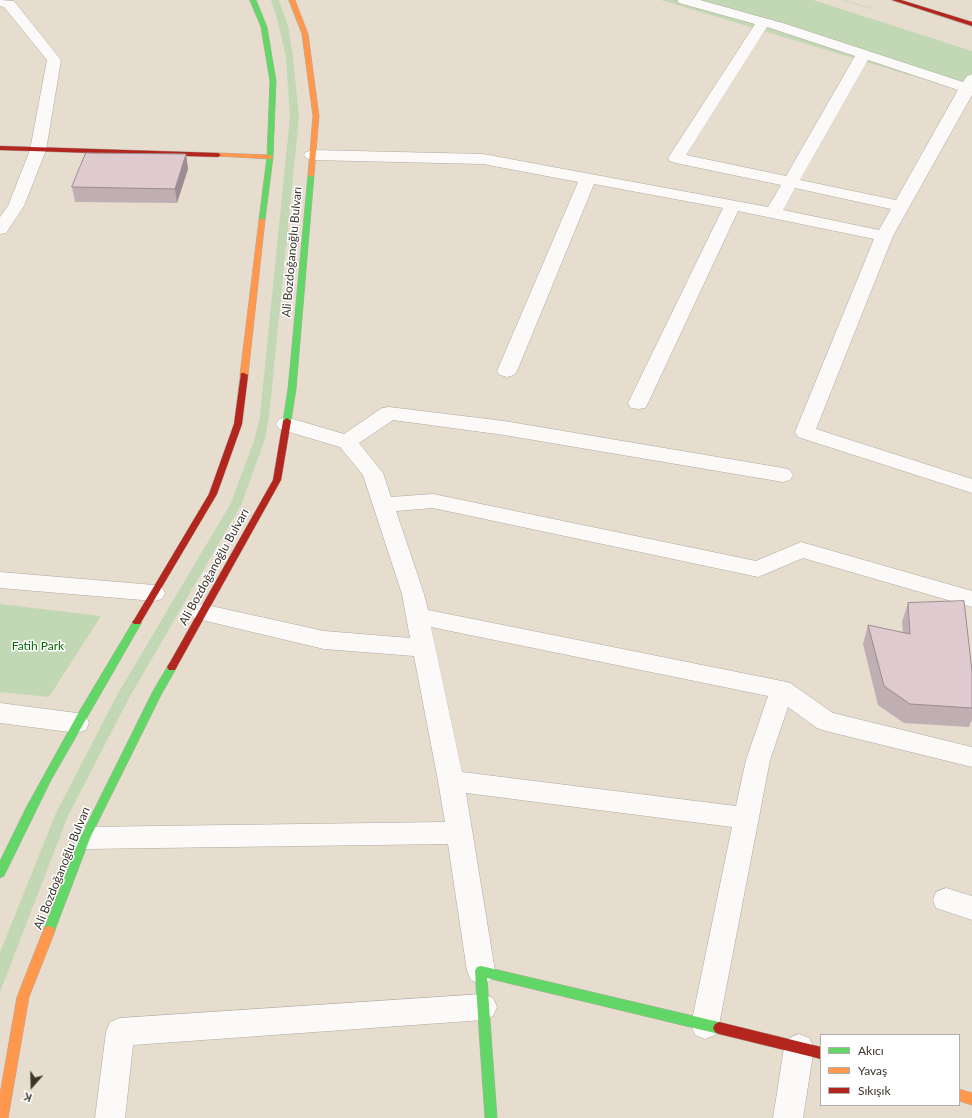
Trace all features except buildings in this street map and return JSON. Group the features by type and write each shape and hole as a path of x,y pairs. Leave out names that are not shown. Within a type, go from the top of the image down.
{"main road":[{"path":"0,873 16,837 77,723 213,494 238,424 270,157 273,81 264,27 253,0"},
{"name":"Ali Bozdoğanoğlu Bulvarı","path":"2,1118 23,997 85,838 158,691 277,480 292,390 316,116 305,34 292,0"},
{"path":"895,0 972,24"},
{"path":"0,148 270,157"},
{"path":"491,1118 481,971 810,1050"},
{"path":"960,1095 972,1099"}],"street":[{"path":"684,0 763,22 864,54 970,85 884,236 805,432 972,486"},
{"path":"0,1 9,4 54,60 38,150 16,206 0,229"},
{"path":"763,22 676,158 901,206"},
{"path":"773,213 864,54"},
{"path":"312,156 483,159 733,205 884,236"},
{"path":"506,371 588,178"},
{"path":"638,403 733,205"},
{"path":"346,442 390,413 504,428 783,475"},
{"path":"286,424 346,442 373,473 413,594 451,781 481,971"},
{"path":"384,505 433,501 758,568 801,550 972,599"},
{"path":"0,580 154,593"},
{"path":"202,612 324,640 424,648"},
{"path":"417,616 782,690 826,721 972,757"},
{"path":"705,1025 758,760 782,690"},
{"path":"0,713 77,723"},
{"path":"451,781 746,818"},
{"path":"85,838 459,833"},
{"path":"946,900 972,908"},
{"path":"110,1118 120,1032 483,1007"},
{"path":"788,1118 810,1050"}],"green space":[{"path":"271,0 279,0 288,26 293,57 299,117 269,417 265,439 241,505 129,698 68,816 0,992 0,952 56,813 117,695 231,503 255,438 260,416 290,117 286,57 277,18"},
{"path":"661,0 813,0 972,51 972,94"},
{"name":"Fatih Park","path":"0,604 101,616 49,697 0,692"}],"traffic: fast":[{"path":"253,0 264,27 273,81 270,157 262,220"},
{"path":"287,421 292,389 311,175"},
{"path":"0,873 48,777 82,715 137,622"},
{"path":"49,931 85,838 158,691 172,667"},
{"path":"491,1118 481,971 719,1028"}],"traffic: slow":[{"path":"292,0 305,34 316,116 311,175"},
{"path":"218,155 270,157"},
{"path":"244,375 262,220"},
{"path":"2,1118 23,997 49,931"},
{"path":"960,1095 972,1099"}],"traffic: jam":[{"path":"895,0 972,24"},
{"path":"0,148 218,155"},
{"path":"137,622 213,494 238,424 244,375"},
{"path":"172,667 277,480 287,421"},
{"path":"719,1028 820,1053"}]}
